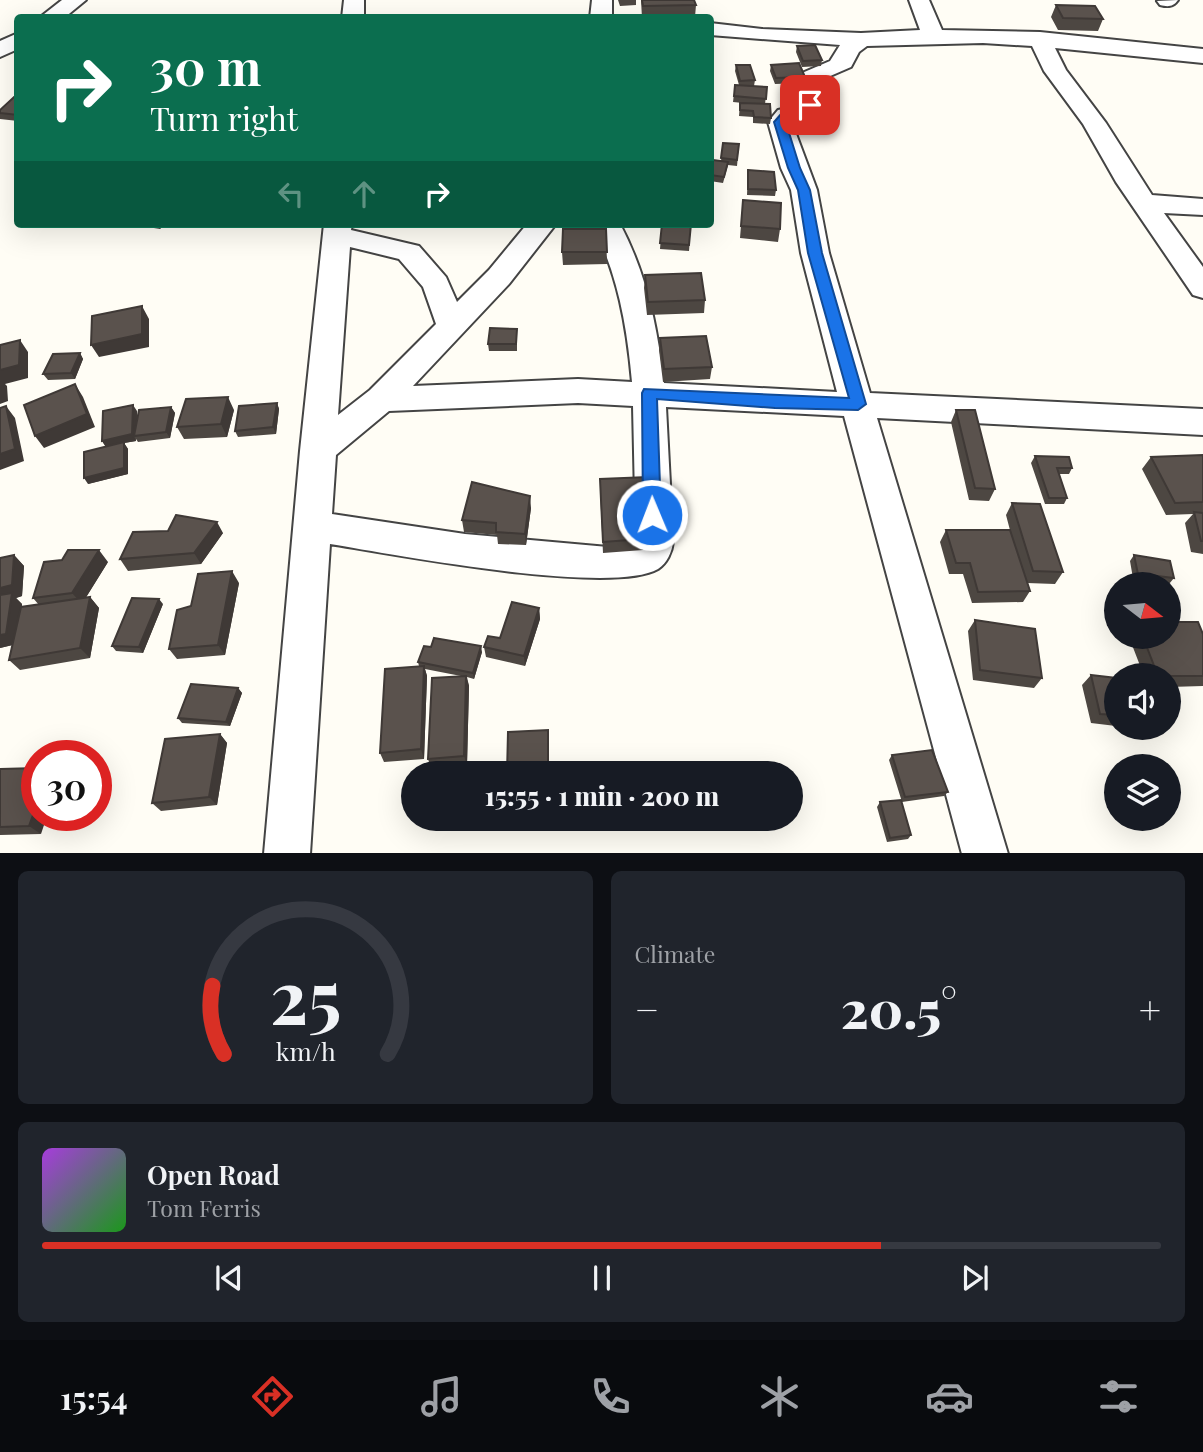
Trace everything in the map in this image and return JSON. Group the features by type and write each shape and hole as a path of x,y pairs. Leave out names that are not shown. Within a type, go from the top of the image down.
{"street":[{"path":"55,14 76,0"},
{"path":"919,0 933,35"},
{"path":"714,29 861,40 933,35 1040,39 1203,56"},
{"path":"1040,39 1055,71 1094,123 1144,203 1203,288"},
{"path":"861,40 849,49 847,58 841,65 816,71 810,78 810,105 807,111 786,115 780,122 794,168 804,190 815,253 912,604 985,853"},
{"path":"1144,203 1203,207"},
{"path":"317,451 381,399 499,277 539,228"},
{"path":"314,526 465,550 608,563 646,557 654,549 656,534 652,515 649,393 643,344 624,254 608,228"},
{"path":"287,853 314,526 317,451 338,229 410,252 436,284 451,325"},
{"path":"381,399 524,392 649,393 775,402 1203,422"}],"building":[{"path":"642,0 694,0 696,5 643,6"},
{"path":"1056,5 1095,6 1103,19 1063,18"},
{"path":"815,45 822,60 803,61 797,46"},
{"path":"799,63 805,77 776,78 771,65"},
{"path":"736,65 750,65 755,80 740,81"},
{"path":"735,85 767,87 766,99 734,96"},
{"path":"782,93 801,94 801,103 782,102"},
{"path":"14,97 14,115 0,113"},
{"path":"740,103 770,104 771,118 754,117 753,111 740,110"},
{"path":"723,143 739,144 737,160 721,158"},
{"path":"714,160 728,162 724,177 714,176"},
{"path":"748,170 774,172 776,190 748,189"},
{"path":"743,200 781,203 780,229 741,226"},
{"path":"662,228 691,228 689,245 660,243"},
{"path":"563,229 606,229 607,252 562,252"},
{"path":"701,273 705,300 648,302 645,275"},
{"path":"142,306 142,334 91,345 92,316"},
{"path":"490,328 517,329 516,344 488,344"},
{"path":"706,336 712,367 664,369 660,338"},
{"path":"20,340 19,365 0,370 0,345"},
{"path":"80,353 71,373 43,374 53,354"},
{"path":"75,384 87,414 35,436 24,405"},
{"path":"228,397 221,424 177,427 186,399"},
{"path":"277,403 273,427 235,431 239,406"},
{"path":"133,405 132,434 102,441 103,411"},
{"path":"6,406 15,449 0,454 0,408"},
{"path":"171,407 166,432 134,436 139,410"},
{"path":"956,410 975,410 995,489 975,488"},
{"path":"124,442 124,468 84,478 84,452"},
{"path":"1203,455 1203,502 1175,503 1151,457"},
{"path":"1035,456 1069,457 1072,468 1057,468 1067,498 1049,498"},
{"path":"648,477 649,521 643,539 603,542 600,479"},
{"path":"472,482 530,496 525,534 496,532 496,523 462,520"},
{"path":"1012,503 1040,504 1063,572 1033,571"},
{"path":"1194,512 1203,513 1203,541 1201,541"},
{"path":"176,515 217,522 194,553 120,559 133,532 168,531"},
{"path":"946,530 1010,530 1030,591 978,592 970,563 956,563"},
{"path":"68,550 99,550 72,593 33,598 44,562 62,560"},
{"path":"14,555 12,585 0,588 0,558"},
{"path":"1134,555 1170,561 1173,572 1138,572"},
{"path":"232,571 218,645 169,649 177,610 191,606 198,574"},
{"path":"12,593 6,634 0,635 0,595"},
{"path":"90,597 80,648 9,660 21,607"},
{"path":"132,598 159,599 139,647 112,646"},
{"path":"512,602 539,608 524,656 484,647 488,636 500,638"},
{"path":"975,620 1035,629 1042,678 980,670"},
{"path":"1181,622 1198,622 1203,634 1203,676 1181,676 1181,663 1153,663 1148,649 1181,649"},
{"path":"434,638 481,646 473,673 418,662 424,646 431,647"},
{"path":"424,666 421,749 380,753 385,669"},
{"path":"1091,675 1104,677 1104,714 1100,714"},
{"path":"466,676 464,756 428,759 432,678"},
{"path":"191,684 238,688 226,722 178,718"},
{"path":"548,730 548,761 507,761 508,732"},
{"path":"220,734 209,797 152,803 165,739"},
{"path":"932,750 948,792 905,797 892,755"},
{"path":"21,768 21,826 0,827 0,769"},
{"path":"901,800 911,835 890,838 880,802"}],"route":[{"path":"652,515 649,393 775,402 858,404 815,253 804,190 794,168 780,122 786,115 807,111 810,105"}]}
